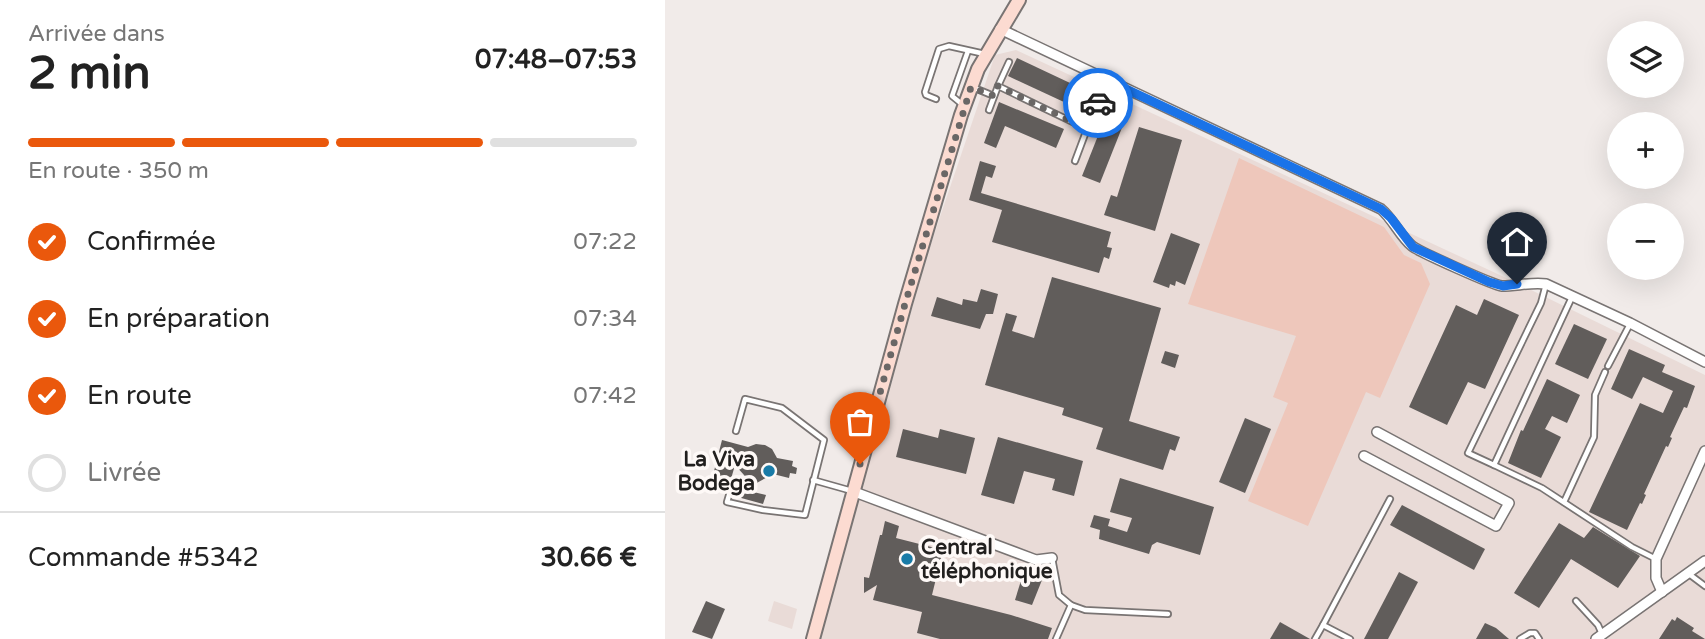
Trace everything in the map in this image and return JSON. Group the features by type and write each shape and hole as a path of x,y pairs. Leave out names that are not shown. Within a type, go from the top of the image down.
{"street":[{"path":"813,639 852,491 964,105 985,54 1019,0"},
{"path":"1000,29 1381,209 1413,247 1503,286 1531,282 1546,284 1705,362"},
{"path":"1364,456 1496,527 1509,503 1377,432"},
{"path":"1662,592 1656,578 1656,559 1705,451"},
{"path":"852,491 1036,560 1052,558"},
{"path":"1599,637 1705,561"}],"lane":[{"path":"936,99 925,92 939,50 949,46 985,54"},
{"path":"964,105 952,96 968,51"},
{"path":"989,110 1009,62"},
{"path":"1075,161 1107,80"},
{"path":"998,86 1087,129"},
{"path":"971,87 994,96"},
{"path":"1546,284 1541,303 1468,453 1542,488 1632,547 1656,559"},
{"path":"1494,465 1573,296"},
{"path":"1608,366 1630,323"},
{"path":"1564,503 1594,437 1595,395 1605,372"},
{"path":"732,485 727,502 804,515 824,440 782,408 745,399 736,431"},
{"path":"813,480 852,491"},
{"path":"1315,639 1390,499"},
{"path":"1052,558 1059,595 1071,605 1085,610 1168,614"},
{"path":"1688,574 1705,586"},
{"path":"1576,601 1598,625 1599,637"},
{"path":"1056,639 1071,605"},
{"path":"1323,625 1350,639"},
{"path":"1520,639 1535,633 1539,639"}],"shaded area":[{"path":"1016,50 1517,283 1705,375 1705,639 820,639 925,261 995,55"},
{"path":"1239,158 1384,227 1404,255 1421,263 1430,284 1380,398 1366,392 1308,526 1248,501 1288,403 1273,397 1296,336 1188,304"},
{"path":"774,601 797,609 792,629 768,621"}],"building":[{"path":"1017,58 1087,91 1079,109 1008,76"},
{"path":"999,102 1064,129 1056,148 1005,126 996,148 984,143"},
{"path":"1111,103 1129,110 1100,183 1082,176"},
{"path":"1139,127 1182,140 1155,231 1104,215 1111,195 1117,197"},
{"path":"980,161 996,166 992,178 986,176 981,193 1111,232 1107,247 1112,248 1109,259 1104,257 1099,273 992,242 1002,210 969,200"},
{"path":"1171,233 1200,244 1185,285 1176,281 1175,286 1170,284 1169,288 1153,282"},
{"path":"1052,277 1161,308 1129,421 1180,437 1175,451 1170,449 1163,470 1096,449 1103,428 1062,415 1064,408 985,385 1006,313 1017,316 1012,331 1034,338"},
{"path":"981,289 998,294 993,314 986,314 980,329 931,316 937,297 962,305 963,299 977,302"},
{"path":"1484,299 1519,315 1485,389 1468,382 1447,425 1409,407 1456,305 1477,315"},
{"path":"1574,324 1607,339 1588,379 1555,364"},
{"path":"1629,349 1665,365 1662,372 1695,386 1687,408 1684,407 1668,447 1666,446 1644,494 1646,495 1642,504 1640,503 1627,530 1589,512 1640,403 1663,413 1673,391 1643,377 1632,399 1611,389"},
{"path":"1165,351 1179,355 1175,368 1161,363"},
{"path":"1547,379 1580,395 1567,423 1552,416 1545,429 1561,437 1541,478 1508,463 1521,430 1523,431"},
{"path":"1245,418 1271,429 1245,493 1219,482"},
{"path":"903,429 938,438 940,429 975,438 966,474 896,457"},
{"path":"998,437 1083,461 1074,496 1052,490 1055,479 1024,471 1014,504 981,495"},
{"name":"La Viva Bodega","path":"722,440 748,447 765,445 772,449 777,458 793,461 792,466 797,468 796,474 790,473 789,478 773,474 753,485 735,465 731,479 713,475"},
{"path":"1120,478 1214,507 1200,555 1157,542 1152,545 1149,554 1099,539 1100,530 1090,527 1094,515 1110,519 1108,526 1127,532 1132,518 1110,512"},
{"path":"736,488 766,495 763,504 734,496"},
{"path":"1402,505 1485,549 1474,570 1390,525"},
{"path":"885,521 899,526 896,538 943,550 932,595 1052,628 1048,639 940,639 917,633 922,612 873,600 877,585 864,593 864,577 869,578"},
{"path":"1559,523 1584,538 1593,527 1640,556 1618,588 1571,559 1539,608 1514,593"},
{"path":"1399,572 1418,582 1388,639 1364,639"},
{"path":"1023,574 1042,580 1032,605 1015,600"},
{"path":"706,601 725,609 712,639 692,632"},
{"path":"1677,617 1705,639 1659,639 1672,619 1675,621"},
{"path":"1280,622 1310,639 1270,639"},
{"path":"1485,623 1496,628 1509,639 1476,639"}],"way so far":[{"path":"860,464 971,87 994,96 998,86 1087,129 1098,103"}],"place":[{"name":"La Viva Bodega","path":"769,471"},
{"name":"Central téléphonique","path":"907,559"}],"route":[{"path":"1098,103 1107,80 1381,209 1413,247 1489,282 1503,286 1517,284"}]}
